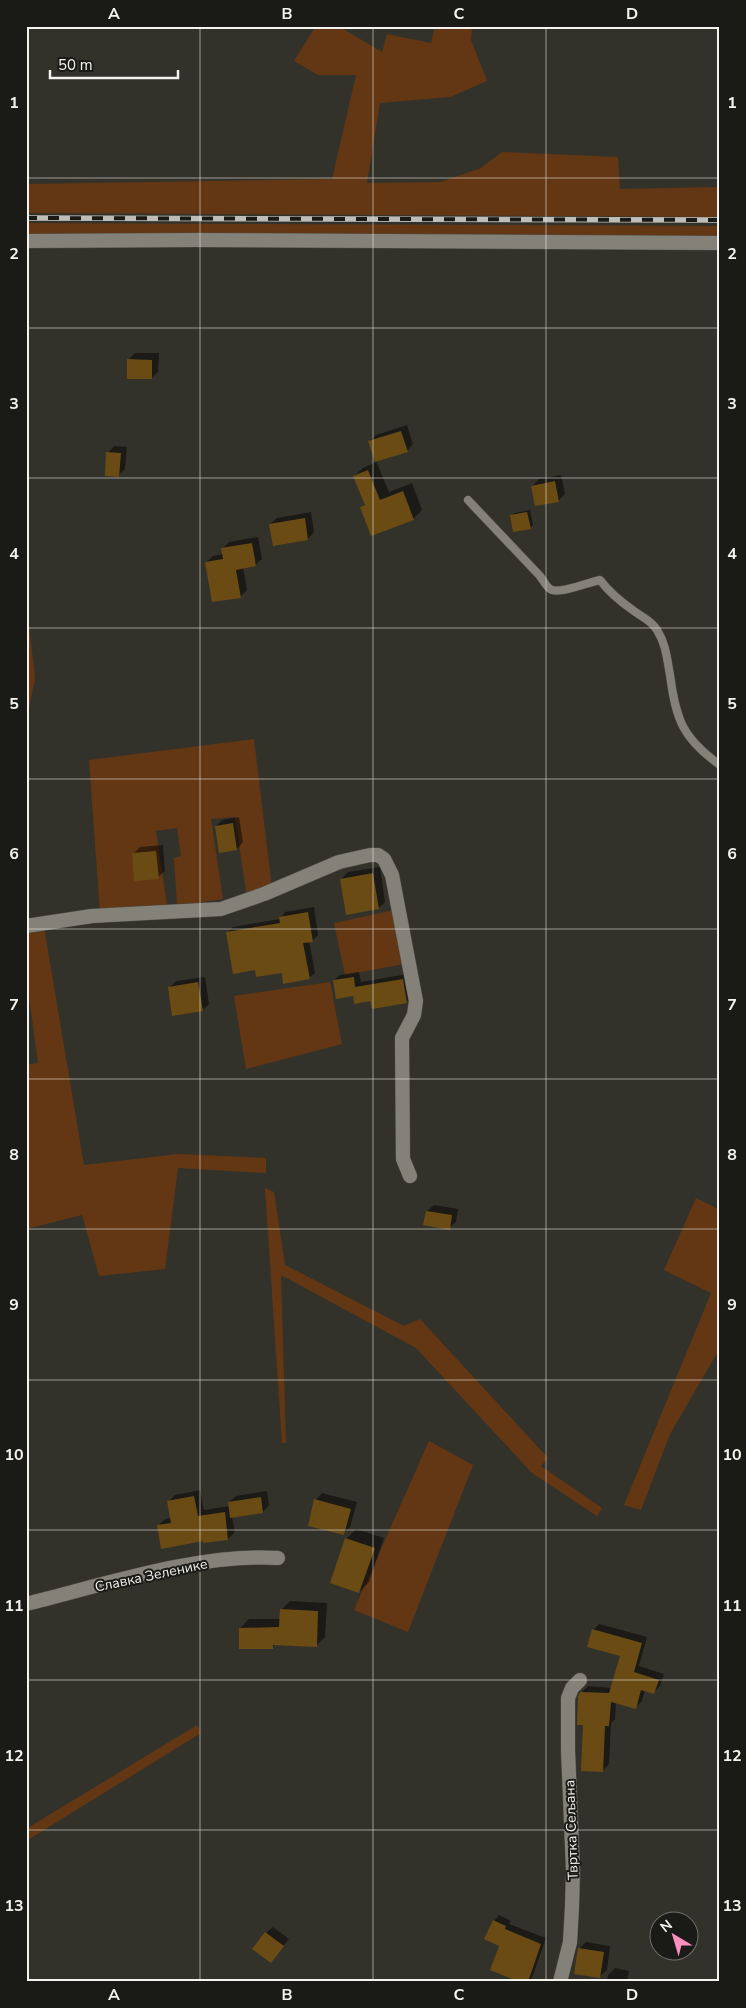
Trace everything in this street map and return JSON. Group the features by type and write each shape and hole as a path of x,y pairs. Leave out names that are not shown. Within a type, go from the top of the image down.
{"street":[{"path":"26,241 195,240 720,244"},
{"path":"26,926 92,916 221,909 356,857 378,855 384,859 392,875 416,1001 414,1015 402,1038 403,1159 410,1176"},
{"name":"Славка Зеленике","path":"26,1604 200,1563 255,1556 278,1558"},
{"name":"Твртка Сељана","path":"560,1982 570,1942 573,1879 568,1698 572,1688 580,1680"}],"lane":[{"path":"468,500 550,589 556,592 600,580 614,595 649,620 656,628 667,654 677,715 686,734 702,752 720,765"}],"shaded area":[{"path":"316,26 338,26 382,52 387,34 431,43 435,26 472,26 471,40 487,81 450,97 380,103 367,183 440,182 481,168 502,152 618,157 620,189 720,187 720,217 26,213 26,184 332,179 356,75 318,75 294,61"},
{"path":"26,223 720,226 720,237 26,235"},
{"path":"29,625 35,678 26,724 26,626"},
{"path":"254,739 272,888 247,898 235,817 211,819 223,899 177,904 174,858 181,856 177,828 156,831 167,905 100,913 89,760"},
{"path":"403,908 415,962 345,975 334,923"},
{"path":"44,927 84,1165 178,1154 266,1158 266,1173 178,1168 165,1269 99,1276 82,1215 26,1229 26,1065 38,1063 26,975 26,931"},
{"path":"330,982 342,1044 246,1069 234,996"},
{"path":"265,1188 274,1192 285,1265 404,1326 420,1319 548,1458 541,1466 602,1508 597,1516 532,1473 416,1348 281,1275 286,1443 282,1443"},
{"path":"696,1198 720,1210 720,1356 716,1355 670,1434 641,1510 624,1505 711,1293 664,1270"},
{"path":"429,1441 473,1465 408,1632 354,1610"},
{"path":"197,1725 201,1733 26,1841 26,1829"}],"building":[{"path":"127,359 152,360 152,379 127,379"},
{"path":"401,431 408,452 375,462 368,441"},
{"path":"106,452 121,453 119,477 105,476"},
{"path":"368,470 380,500 403,491 414,520 371,536 360,507 365,505 353,476"},
{"path":"555,481 559,502 535,506 531,486"},
{"path":"527,512 531,529 513,532 510,515"},
{"path":"305,518 308,540 273,546 269,524"},
{"path":"252,543 256,566 236,570 241,598 212,602 205,562 223,559 221,548"},
{"path":"233,823 237,850 219,853 215,826"},
{"path":"156,851 159,879 134,881 132,853"},
{"path":"373,873 379,909 346,915 340,879"},
{"path":"308,912 313,942 303,943 310,979 283,984 282,973 256,977 255,970 233,974 226,932 280,923 279,917"},
{"path":"354,977 355,987 403,979 407,1003 372,1009 370,1001 354,1004 353,996 336,999 333,980"},
{"path":"198,982 203,1011 172,1016 168,987"},
{"path":"426,1211 452,1215 450,1230 423,1225"},
{"path":"194,1496 198,1516 225,1512 228,1540 203,1543 203,1541 161,1549 157,1525 171,1523 167,1501"},
{"path":"261,1497 263,1513 230,1518 228,1502"},
{"path":"314,1499 351,1509 344,1535 308,1526"},
{"path":"345,1538 375,1548 359,1593 330,1583"},
{"path":"280,1609 318,1611 317,1647 273,1645 273,1649 239,1649 239,1628 279,1627"},
{"path":"592,1629 642,1643 634,1672 659,1680 654,1694 641,1690 636,1709 611,1702 609,1726 605,1726 603,1772 581,1771 583,1725 577,1725 578,1696 580,1692 609,1693 620,1656 587,1647"},
{"path":"493,1920 506,1926 505,1929 541,1944 528,1982 520,1982 490,1970 499,1946 484,1939"},
{"path":"265,1932 284,1946 271,1963 252,1949"},
{"path":"578,1948 604,1952 600,1978 574,1974"}],"railway":[{"path":"26,218 720,220"}]}
